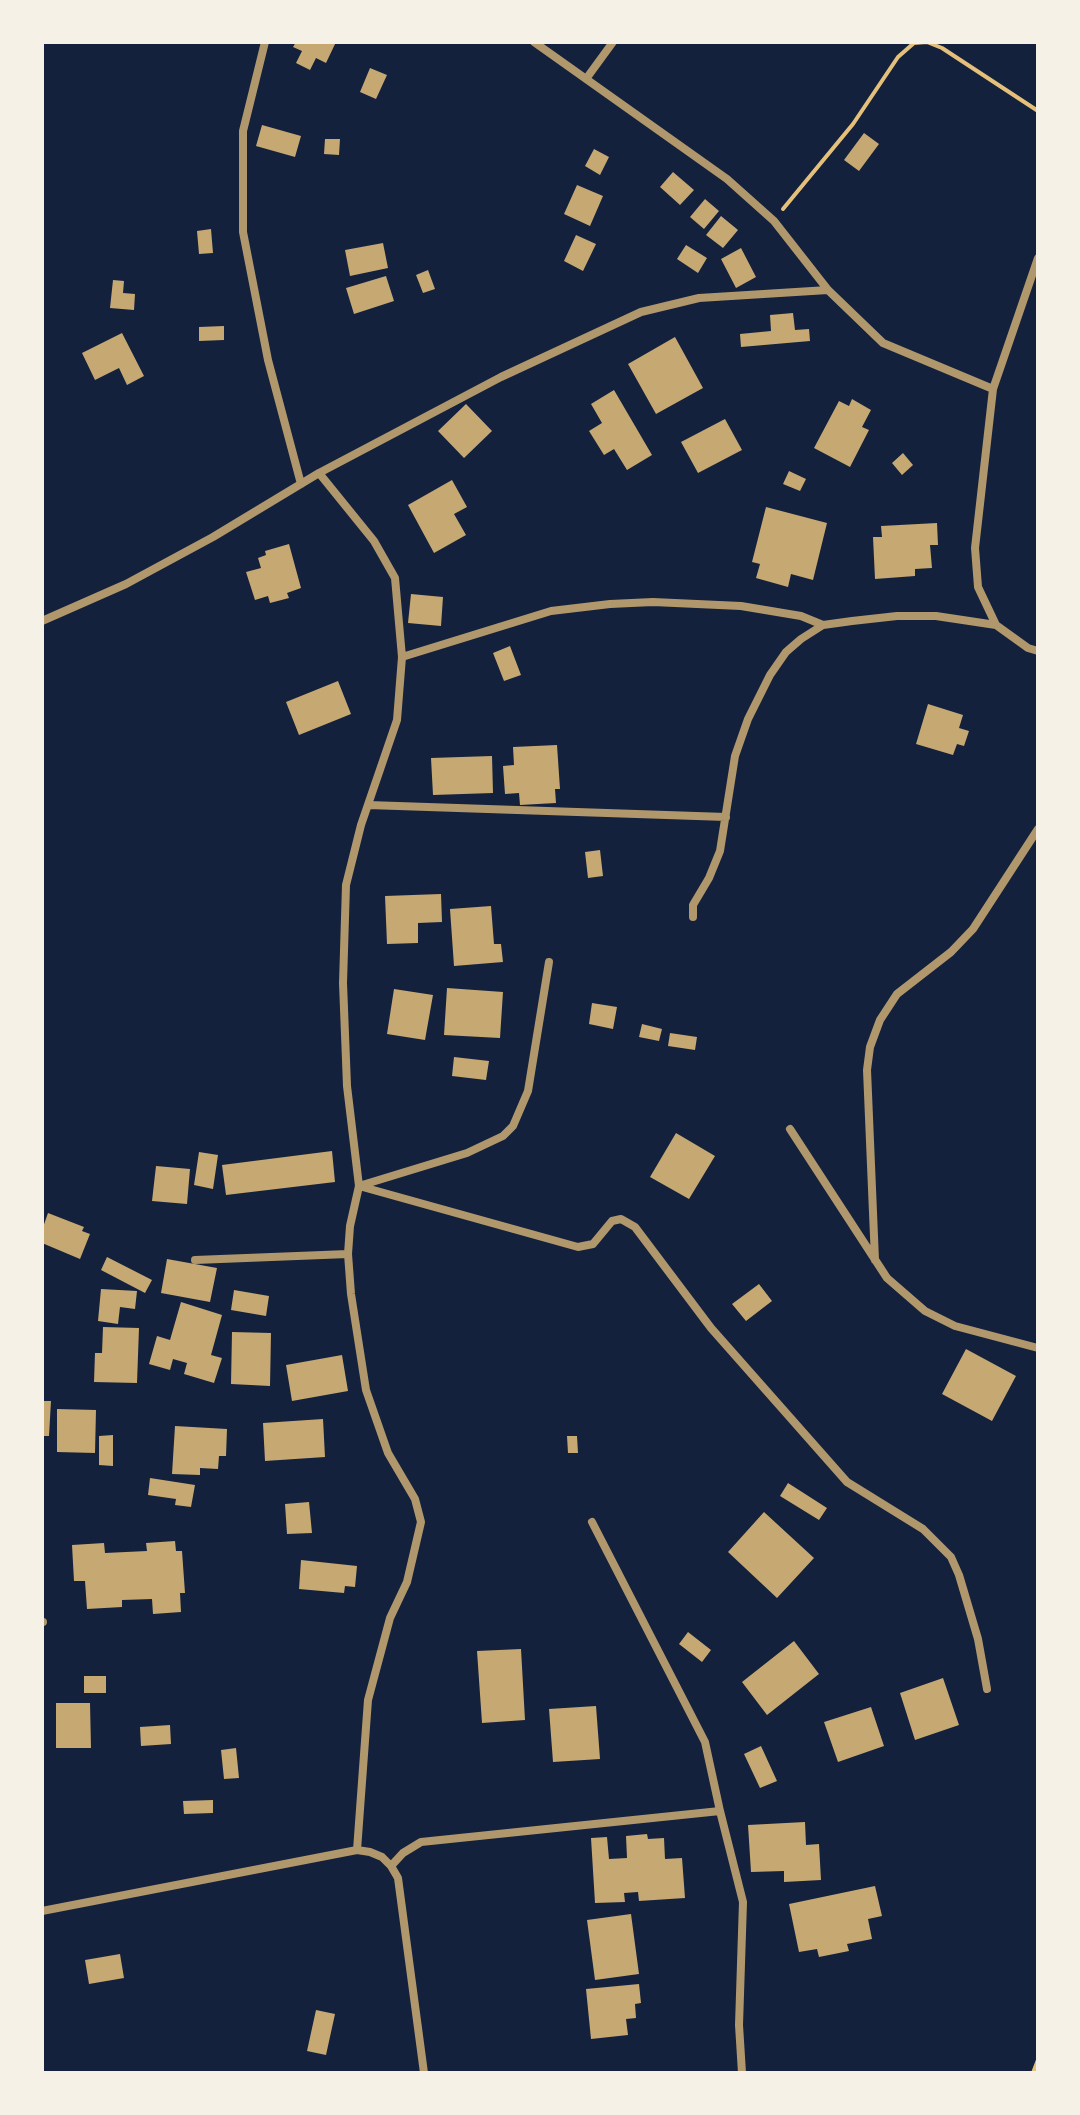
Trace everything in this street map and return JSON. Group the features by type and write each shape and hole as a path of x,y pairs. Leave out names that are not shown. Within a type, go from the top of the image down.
{"street":[{"path":"265,42 243,131 243,232 268,360 301,484"},
{"path":"534,42 727,179 774,221 828,290 883,343 993,389"},
{"path":"586,79 613,42"},
{"path":"996,625 978,587 975,548 993,389 1038,258"},
{"path":"42,621 126,584 213,537 319,473 501,377 641,312 699,298 828,290"},
{"path":"319,473 374,541 395,578 402,657 397,720 352,855 346,885 343,983 347,1086 359,1186 350,1226 348,1254 366,1390 388,1453 415,1499 421,1522 407,1582 390,1618 368,1700 357,1850"},
{"path":"402,657 551,611 653,602 741,606 801,616 823,625 897,616 936,616 996,625 1028,648 1038,651"},
{"path":"693,917 693,905 720,851 735,756 748,719 770,675 786,652 823,625"},
{"path":"368,805 726,817"},
{"path":"875,1260 867,1070 870,1047 880,1020 897,994 951,952 973,929 1038,829"},
{"path":"359,1186 467,1153 503,1136 513,1126 528,1091 549,962"},
{"path":"790,1129 887,1278 925,1311 955,1326 1038,1348"},
{"path":"359,1186 578,1247 593,1244 612,1221 621,1219 635,1227 711,1328 847,1482 923,1529 951,1557 978,1639 987,1689"},
{"path":"195,1260 348,1254"},
{"path":"592,1522 705,1742 743,1902 739,2025 742,2073"},
{"path":"391,1866 403,1853 421,1842 720,1811"},
{"path":"42,1911 357,1850 382,1857 398,1878 424,2073"}],"path":[{"path":"774,221 853,124 898,57 914,43 927,42 942,48 1038,111"},
{"path":"1033,2073 1038,2060"}],"building":[{"path":"296,42 336,42 326,63 316,58 310,70 296,63 302,51 293,47"},
{"path":"370,68 387,75 376,99 360,92"},
{"path":"262,125 301,136 295,157 256,146"},
{"path":"864,133 879,144 859,171 844,160"},
{"path":"325,139 340,139 339,155 324,154"},
{"path":"594,149 609,157 600,175 585,166"},
{"path":"673,172 694,190 680,205 660,187"},
{"path":"577,185 603,196 590,226 564,214"},
{"path":"705,199 719,211 704,229 690,217"},
{"path":"721,216 738,230 723,248 706,235"},
{"path":"211,229 213,253 199,254 197,231"},
{"path":"576,235 596,244 583,271 564,261"},
{"path":"383,243 388,268 350,276 345,250"},
{"path":"686,245 707,258 698,273 677,259"},
{"path":"741,248 756,277 736,288 721,259"},
{"path":"428,270 435,289 423,293 416,275"},
{"path":"386,276 394,301 354,314 346,288"},
{"path":"113,280 124,281 123,293 135,294 134,310 110,308"},
{"path":"793,313 795,330 809,329 810,341 741,347 740,334 771,331 770,315"},
{"path":"224,326 224,340 199,341 199,327"},
{"path":"122,333 144,376 127,385 119,368 95,380 82,353"},
{"path":"675,337 703,388 656,414 628,364"},
{"path":"614,390 652,455 627,470 614,449 604,455 589,431 602,423 591,404"},
{"path":"852,399 871,410 862,427 869,430 850,467 814,448 839,401 849,406"},
{"path":"466,404 492,431 464,458 438,431"},
{"path":"725,419 742,450 698,473 681,442"},
{"path":"903,453 913,465 902,475 892,463"},
{"path":"789,471 806,479 800,491 783,484"},
{"path":"452,480 467,507 454,514 466,535 434,553 408,505"},
{"path":"766,507 827,523 813,580 791,574 788,587 756,578 760,564 752,562"},
{"path":"937,523 938,545 930,545 932,568 915,569 915,576 875,579 873,537 882,537 881,526"},
{"path":"289,544 301,588 287,593 289,598 270,603 268,596 255,600 246,572 261,568 258,558 266,555 265,551"},
{"path":"411,594 443,597 441,626 408,623"},
{"path":"510,646 521,675 504,681 493,653"},
{"path":"338,681 351,714 299,735 286,702"},
{"path":"928,704 963,715 959,728 969,731 964,746 957,744 953,755 916,744"},
{"path":"557,745 560,789 555,789 556,803 520,805 519,793 505,794 503,766 514,765 513,747"},
{"path":"492,756 493,793 433,795 431,758"},
{"path":"600,850 603,876 588,878 585,852"},
{"path":"441,894 442,922 418,923 418,943 387,944 385,896"},
{"path":"491,906 494,944 501,944 503,962 454,966 450,909"},
{"path":"447,988 503,992 500,1038 444,1035"},
{"path":"394,989 433,995 425,1040 387,1034"},
{"path":"592,1003 617,1007 613,1029 589,1024"},
{"path":"642,1024 662,1029 659,1041 639,1037"},
{"path":"670,1033 697,1037 695,1050 668,1046"},
{"path":"454,1057 489,1061 486,1080 452,1076"},
{"path":"676,1133 715,1156 689,1199 650,1177"},
{"path":"332,1151 335,1182 226,1195 222,1165"},
{"path":"199,1152 218,1155 213,1189 194,1185"},
{"path":"156,1166 190,1169 187,1204 152,1201"},
{"path":"48,1213 84,1227 82,1231 90,1234 80,1259 42,1243 42,1230"},
{"path":"107,1257 152,1280 145,1293 101,1270"},
{"path":"167,1259 217,1268 210,1302 161,1293"},
{"path":"759,1284 772,1301 746,1321 732,1304"},
{"path":"101,1289 137,1291 135,1309 120,1307 118,1324 98,1321"},
{"path":"234,1290 269,1296 266,1316 231,1310"},
{"path":"181,1302 222,1315 211,1355 222,1358 214,1383 184,1374 187,1363 173,1359 170,1370 149,1364 157,1336 170,1340"},
{"path":"103,1327 139,1328 137,1383 94,1382 95,1353 102,1353"},
{"path":"232,1332 271,1333 270,1386 231,1384"},
{"path":"966,1349 1016,1376 992,1421 942,1394"},
{"path":"342,1355 348,1391 292,1401 286,1365"},
{"path":"42,1401 51,1401 49,1436 42,1436"},
{"path":"57,1409 96,1410 95,1453 57,1452"},
{"path":"323,1419 325,1457 265,1461 263,1423"},
{"path":"175,1426 227,1429 226,1456 219,1456 218,1469 200,1468 200,1475 172,1474"},
{"path":"113,1435 113,1466 99,1465 99,1436"},
{"path":"567,1436 577,1436 578,1453 568,1453"},
{"path":"150,1478 195,1485 191,1507 175,1505 176,1499 148,1495"},
{"path":"788,1483 827,1508 819,1520 780,1496"},
{"path":"309,1502 312,1533 287,1534 285,1504"},
{"path":"764,1512 814,1558 777,1598 728,1552"},
{"path":"175,1541 176,1551 182,1551 185,1593 180,1593 181,1612 153,1614 152,1599 122,1600 122,1607 87,1609 85,1581 74,1581 72,1545 104,1543 105,1553 147,1551 146,1543"},
{"path":"301,1560 357,1566 355,1587 345,1586 344,1593 299,1589"},
{"path":"688,1632 711,1650 702,1662 679,1644"},
{"path":"794,1641 819,1674 767,1715 742,1682"},
{"path":"521,1649 525,1720 482,1723 477,1651"},
{"path":"84,1676 106,1676 106,1693 84,1693"},
{"path":"943,1678 959,1725 915,1740 900,1693"},
{"path":"56,1703 90,1703 91,1748 56,1748"},
{"path":"596,1706 600,1759 553,1762 549,1709"},
{"path":"871,1707 884,1746 838,1762 824,1722"},
{"path":"170,1725 171,1744 141,1746 140,1727"},
{"path":"761,1746 777,1781 760,1788 744,1754"},
{"path":"236,1748 239,1778 224,1779 221,1750"},
{"path":"213,1800 213,1813 184,1814 183,1801"},
{"path":"805,1822 806,1845 819,1844 821,1880 784,1882 784,1871 751,1872 748,1825"},
{"path":"647,1834 648,1839 664,1838 665,1859 682,1858 685,1898 639,1901 638,1892 624,1893 625,1902 595,1903 591,1838 607,1837 609,1859 627,1858 626,1836"},
{"path":"875,1886 882,1916 868,1919 872,1939 847,1944 849,1951 819,1957 817,1949 799,1952 789,1904"},
{"path":"631,1914 639,1974 595,1980 587,1920"},
{"path":"120,1954 124,1978 89,1984 85,1960"},
{"path":"639,1984 641,2003 635,2004 636,2018 626,2019 628,2035 591,2039 586,1989"},
{"path":"316,2010 335,2014 326,2055 307,2051"}]}
